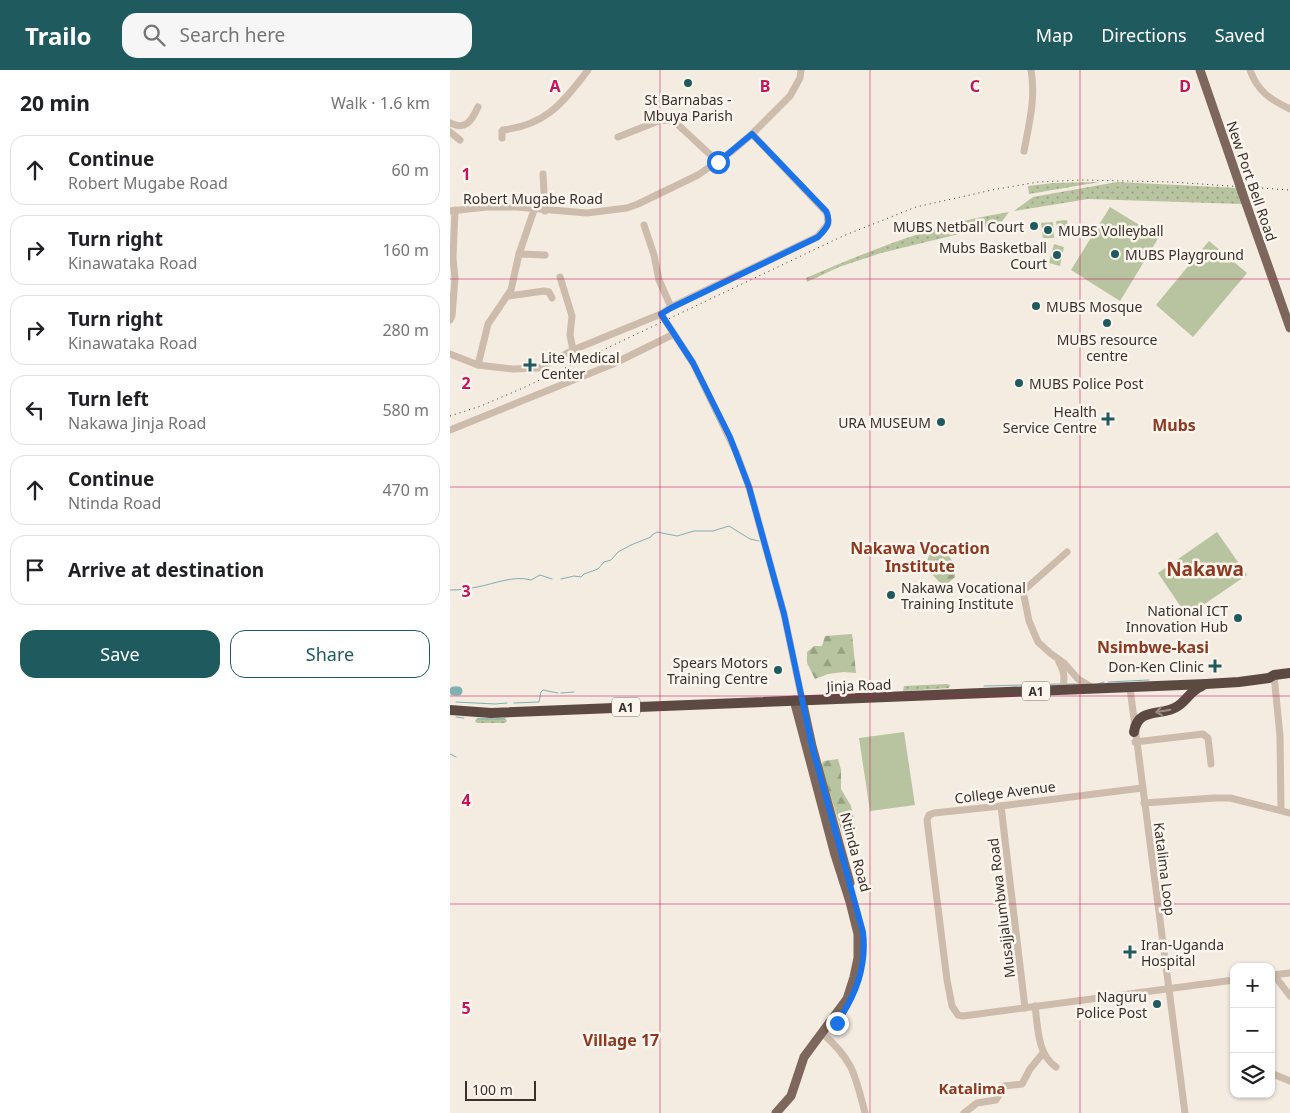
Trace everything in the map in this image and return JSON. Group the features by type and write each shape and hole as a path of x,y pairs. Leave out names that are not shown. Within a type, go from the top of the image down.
{"highway":[{"name":"Jinja Road","path":"450,710 491,712 1130,688 1239,682 1290,673"},
{"name":"Jinja Road","path":"1273,677 1290,678"},
{"path":"1135,737 1136,725 1143,717 1175,708 1194,689 1206,684"}],"main road":[{"name":"New Port Bell Road","path":"1200,70 1290,328"},
{"name":"Ntinda Road","path":"776,1113 791,1096 804,1057 848,1006 857,988 864,959 864,943 856,905 798,700"},
{"name":"Ntinda Road","path":"785,1113 793,1103 810,1058 824,1035"}],"street":[{"path":"502,134 526,126 551,112 569,94 588,70"},
{"name":"Robert Mugabe Road","path":"452,211 487,207 516,207 545,211 587,213 627,208 650,200 718,162 752,134 790,96 800,78 801,70"},
{"path":"1024,151 1032,111 1034,85 1031,70"},
{"path":"1250,70 1260,90 1290,110"},
{"path":"450,124 461,127 465,126 472,119 478,107"},
{"path":"618,137 661,120 674,121 718,162"},
{"path":"450,132 460,140"},
{"path":"450,354 478,365 513,369 539,368 573,350 661,314 818,237 828,224 829,219 826,211 752,134"},
{"path":"543,174 545,211"},
{"path":"478,365 488,324 511,290 518,254 534,210"},
{"path":"450,320 452,316 451,307 455,278 452,211"},
{"path":"644,225 654,255 659,280 671,308"},
{"path":"518,254 545,255"},
{"path":"560,277 572,316 570,335 573,350"},
{"path":"508,296 544,291 549,292 552,298"},
{"path":"661,314 693,363 723,423 749,487 784,614 798,700"},
{"path":"450,430 605,367 674,334"},
{"path":"1067,552 1023,591 1026,610 1036,638 1041,645 1064,663 1078,679 1094,689"},
{"path":"1058,660 1064,671 1065,679 1062,690"},
{"path":"1273,677 1280,736 1281,810"},
{"name":"Katalima Loop","path":"1130,688 1185,1113"},
{"path":"1135,737 1203,734 1208,738 1211,764"},
{"name":"College Avenue","path":"1024,1008 960,1016 952,1006 927,820 930,814 1142,788"},
{"path":"1144,803 1230,798 1290,812"},
{"name":"Musajjalumbwa Road","path":"1001,806 1024,1008"},
{"path":"1275,975 1290,973"},
{"path":"1275,977 1290,996"},
{"path":"1024,1008 1230,981"},
{"path":"1035,1006 1043,1053 1056,1067"},
{"path":"824,1035 840,1049 848,1060 865,1113"},
{"path":"964,1113 977,1103 996,1100 1004,1086 1022,1084 1030,1069 1043,1053"},
{"path":"1275,1075 1290,1081"}],"green space":[{"path":"1100,182 1029,194 1028,186 1053,183"},
{"path":"1117,182 1238,188 1242,204 1088,199 1014,211 1033,197"},
{"name":"MUBS Playground","path":"1110,207 1159,237 1120,301 1071,270"},
{"path":"1009,212 1000,224 881,253 839,267 807,282 806,278 855,257 930,230"},
{"path":"1067,220 1069,233 1058,234 1056,221"},
{"name":"MUBS Volleyball","path":"1053,222 1054,238 1043,238 1041,223"},
{"path":"1209,241 1247,273 1193,337 1156,305"},
{"name":"Mubs Basketball Court","path":"1054,244 1064,247 1060,266 1049,263"},
{"path":"1217,532 1247,575 1187,616 1158,573"},
{"path":"939,549 950,557 953,564 955,577 948,583 940,583 927,570 927,561 930,553"},
{"path":"852,634 856,673 828,674 815,679 807,663 807,652 814,646 822,646 825,636"},
{"path":"950,685 949,688 903,691 904,686"},
{"path":"477,718 505,718 507,721 505,723 477,723 475,721"},
{"path":"904,732 915,805 870,811 859,738"},
{"path":"838,759 841,770 841,789 851,806 855,824 854,846 847,848 821,765 824,761"}],"waterway":[{"path":"561,579 574,576 581,577 598,569 604,562 611,560 618,552 651,537 657,532 677,536 694,531 713,531 729,526 750,539 759,541"},
{"path":"450,590 460,590 511,579 531,580 540,575 552,579"},
{"path":"1108,682 1149,680"},
{"path":"1098,684 1104,682"},
{"path":"984,686 1061,684"},
{"path":"1065,684 1081,684"},
{"path":"514,703 539,702 543,690 558,693"},
{"path":"561,693 574,692"},
{"path":"456,702 507,703"},
{"path":"456,717 464,718"},
{"path":"478,719 505,719"},
{"path":"450,754 456,757"}],"railway":[{"path":"450,416 481,406 523,388 843,236 916,207 1038,182 1083,180 1171,182 1290,190"}],"place":[{"name":"St Barnabas - Mbuya Parish","path":"688,83"},
{"name":"MUBS Netball Court","path":"1034,226"},
{"name":"MUBS Volleyball","path":"1048,230"},
{"name":"MUBS Playground","path":"1115,254"},
{"name":"Mubs Basketball Court","path":"1057,255"},
{"name":"MUBS Mosque","path":"1036,306"},
{"name":"MUBS resource centre","path":"1107,323"},
{"name":"Lite Medical Center","path":"530,365"},
{"name":"MUBS Police Post","path":"1019,383"},
{"name":"Health Service Centre","path":"1108,419"},
{"name":"URA MUSEUM","path":"941,422"},
{"name":"Nakawa Vocational Training Institute","path":"891,595"},
{"name":"National ICT Innovation Hub","path":"1238,618"},
{"name":"Don-Ken Clinic","path":"1215,666"},
{"name":"Spears Motors Training Centre","path":"778,670"},
{"name":"Iran-Uganda Hospital","path":"1130,952"},
{"name":"Naguru Police Post","path":"1157,1004"}],"district":[{"name":"Mubs","path":"1174,425"},
{"name":"Nakawa Vocation Institute","path":"920,557"},
{"name":"Nakawa","path":"1205,569"},
{"name":"Nsimbwe-kasi","path":"1153,647"},
{"name":"Village 17","path":"621,1040"},
{"name":"Katalima","path":"972,1088"}],"route":[{"path":"718,162 752,134 828,213 829,219 825,229 818,237 661,314 693,363 730,437 749,487 784,614 812,746 863,932 864,959 857,988 837,1023"}]}
